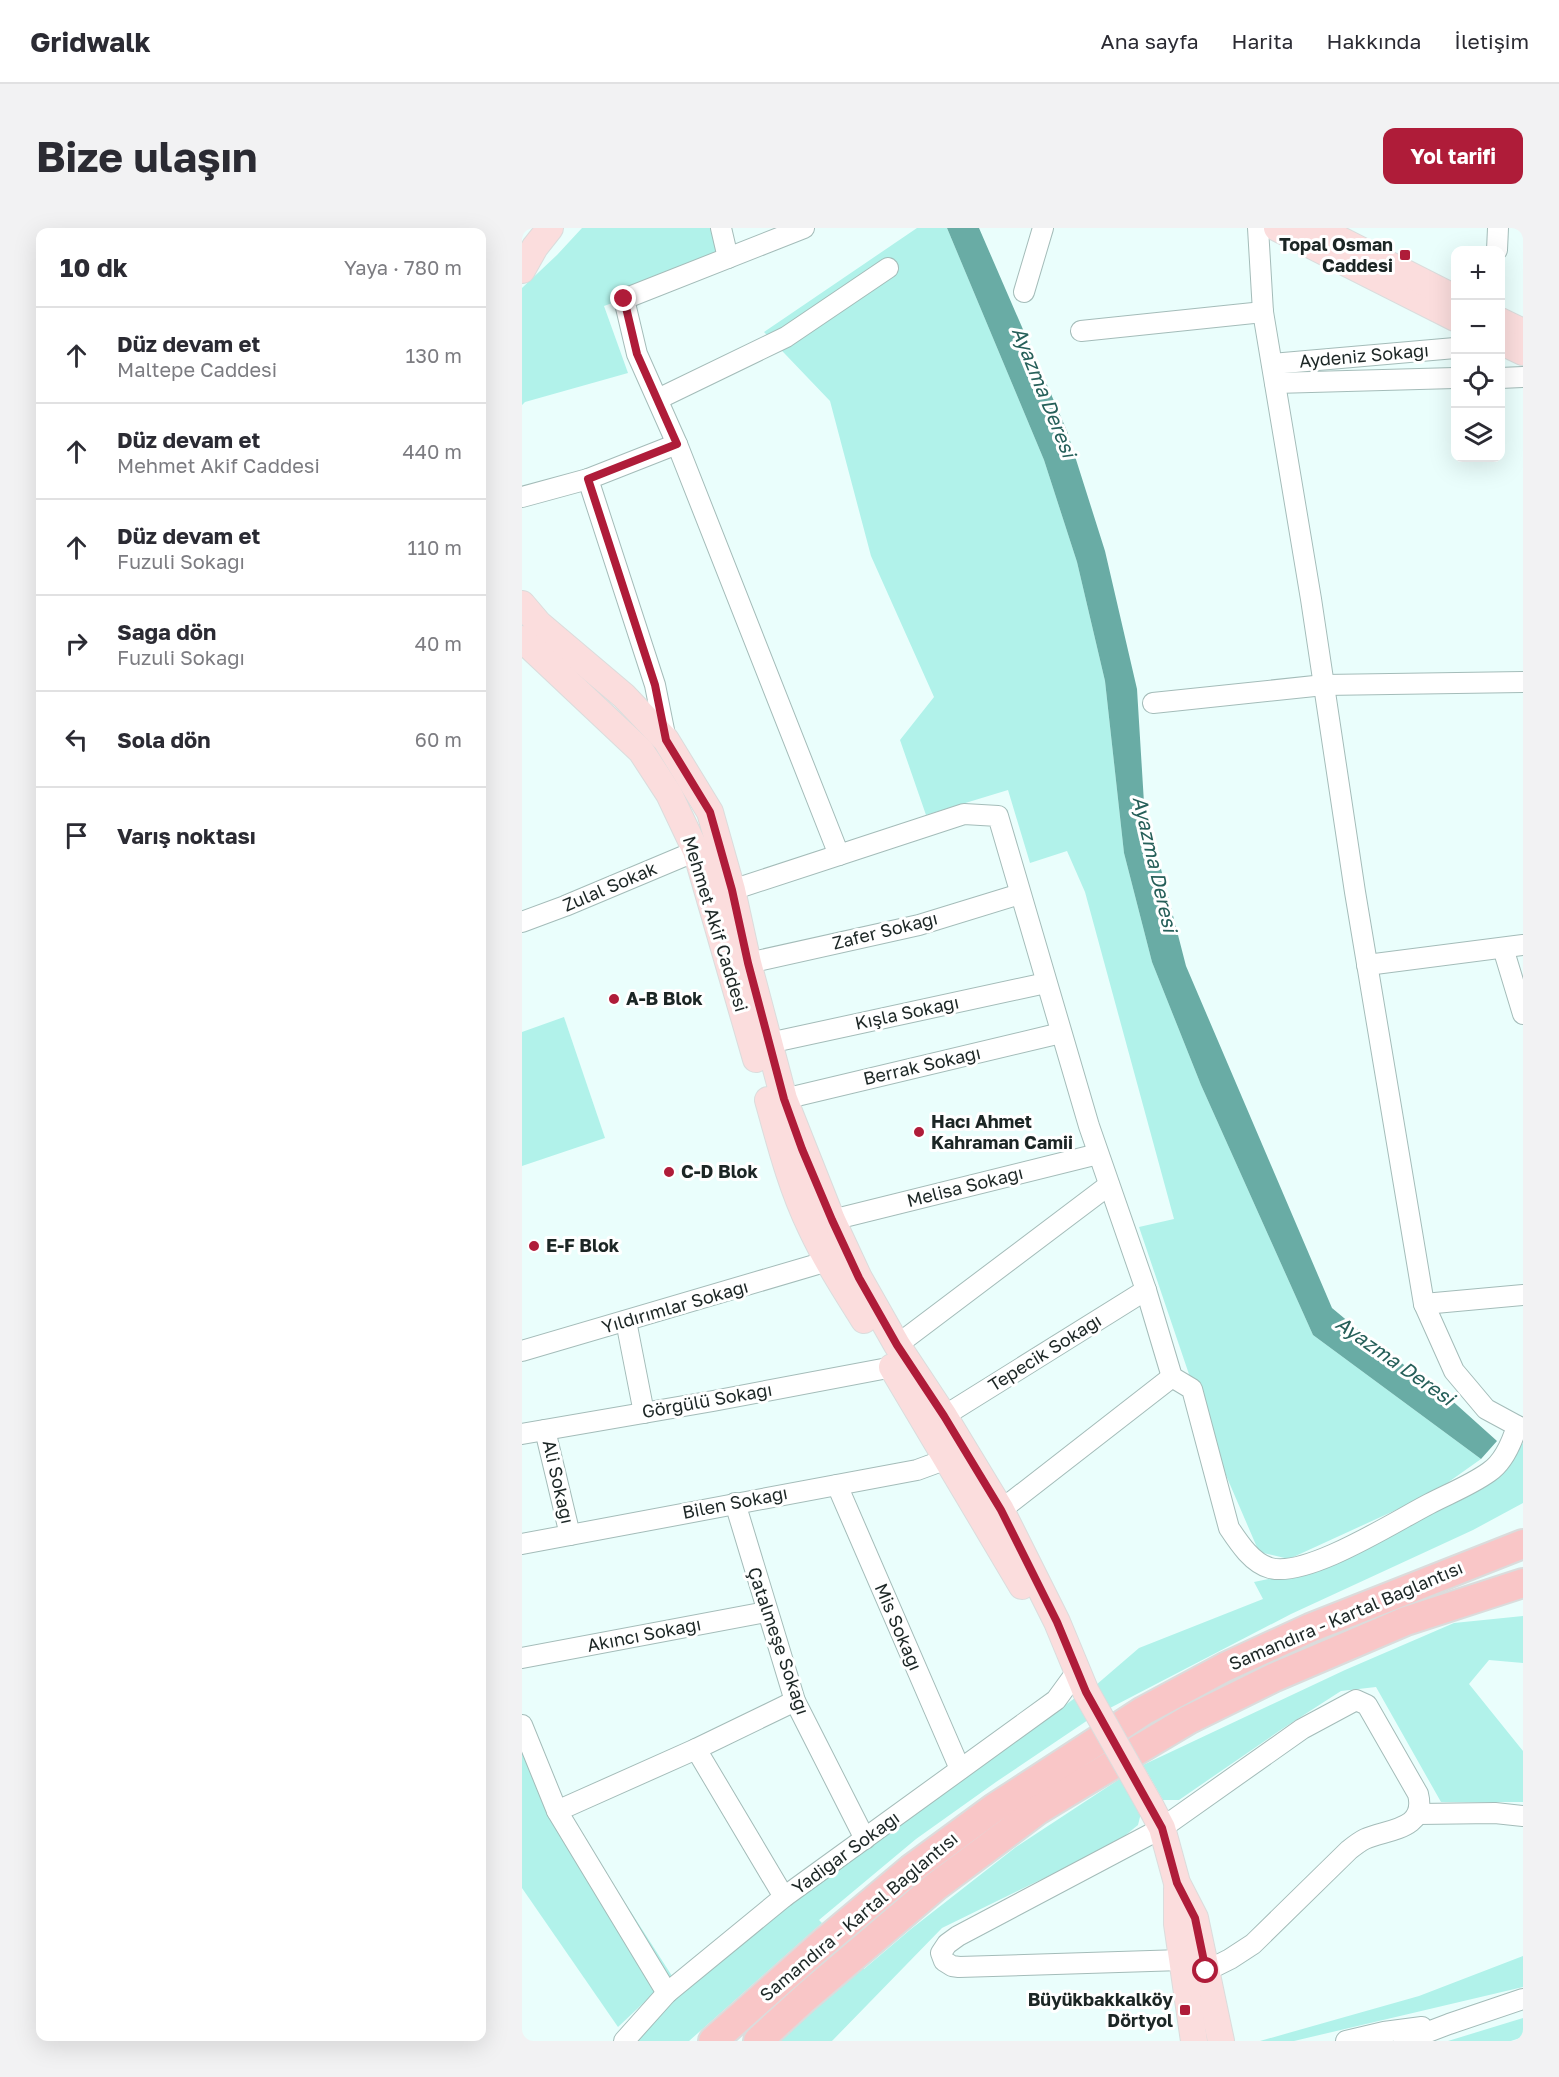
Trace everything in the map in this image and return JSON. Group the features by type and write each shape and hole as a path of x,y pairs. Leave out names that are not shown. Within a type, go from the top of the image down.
{"highway":[{"name":"Samandıra - Kartal Bağlantısı","path":"713,2041 823,1943 911,1869 994,1808 1143,1711 1225,1667 1310,1628 1523,1544"},
{"name":"Samandıra - Kartal Bağlantısı","path":"758,2041 935,1887 1038,1810 1104,1770 1188,1720 1275,1677 1406,1621 1523,1583"}],"main road":[{"path":"522,270 535,247 550,228"},
{"path":"1277,228 1451,316"},
{"path":"1317,228 1451,296"},
{"name":"Mehmet Akif Caddesi","path":"522,604 539,624 624,696 666,740 710,812 732,890 748,963 762,1049 788,1172 810,1226 828,1261 895,1356 944,1416 1001,1510 1057,1622 1080,1683"},
{"name":"Mehmet Akif Caddesi","path":"522,639 641,751 669,794 696,851 716,922 762,1049 832,1220 895,1356 947,1459 1080,1683"},
{"path":"716,922 732,890"},
{"path":"1080,1683 1157,1817 1177,1883 1195,1918 1221,2041"},
{"path":"1177,1883 1177,1924 1194,2041"}],"street":[{"path":"722,228 728,258"},
{"path":"804,228 624,299 637,354 677,444 839,855"},
{"path":"1024,292 1043,228"},
{"path":"732,890 964,814 998,816 1098,1154 1146,1290 1172,1377 1192,1389 1229,1528 1241,1546 1260,1564 1272,1569 1290,1569 1330,1557 1491,1471 1510,1447 1520,1428 1486,1409 1454,1371 1424,1304 1367,965 1263,312 1258,228"},
{"path":"1497,246 1498,228"},
{"path":"658,399 786,337 888,268"},
{"path":"1081,331 1263,312"},
{"name":"Aydeniz Sokağı","path":"1273,374 1451,349"},
{"path":"1273,374 1451,378"},
{"path":"1505,378 1523,377"},
{"path":"522,497 588,479 677,444"},
{"path":"588,479 655,685 666,740"},
{"path":"1153,703 1324,685 1523,682"},
{"path":"624,696 655,685"},
{"name":"Zulal Sokak","path":"522,922 566,906 696,851"},
{"name":"Zafer Sokağı","path":"748,963 919,925 1020,894"},
{"path":"1367,965 1523,945"},
{"path":"1503,948 1523,1014"},
{"name":"Kışla Sokağı","path":"762,1049 1046,983"},
{"name":"Berrak Sokağı","path":"784,1099 1061,1033"},
{"name":"Melisa Sokağı","path":"832,1220 1098,1154"},
{"path":"895,1356 1109,1185"},
{"name":"Yıldırımlar Sokağı","path":"522,1352 828,1261"},
{"name":"Tepecik Sokağı","path":"944,1416 1146,1290"},
{"path":"1424,1304 1523,1295"},
{"path":"626,1321 644,1413"},
{"name":"Görgülü Sokağı","path":"522,1434 644,1413 895,1356"},
{"path":"1001,1510 1172,1377"},
{"name":"Ali Sokağı","path":"545,1430 570,1535"},
{"name":"Bilen Sokağı","path":"522,1544 917,1470 947,1459"},
{"name":"Mis Sokağı","path":"837,1485 960,1769"},
{"name":"Çatalmeşe Sokağı","path":"735,1503 766,1612 795,1701 865,1839"},
{"name":"Akıncı Sokağı","path":"522,1658 766,1612"},
{"name":"Yadigar Sokağı","path":"624,2041 667,1993 783,1898 1080,1683"},
{"path":"1182,1960 952,1966 944,1961 942,1953 947,1944 958,1936 1302,1729 1356,1700 1367,1705 1418,1794 1420,1804 1414,1821 1365,1839 1348,1850 1253,1944 1206,1971"},
{"path":"557,1811 696,1749 795,1701"},
{"path":"522,1725 557,1811 667,1993"},
{"path":"696,1749 783,1898"},
{"path":"1418,1814 1495,1813 1523,1816"},
{"path":"1404,2041 1523,1999"},
{"path":"1346,2041 1384,2032 1449,2024"}],"shaded area":[{"path":"582,228 716,228 730,260 604,306 628,373 525,402 522,405 522,288"},
{"path":"917,228 947,228 1044,460 1077,562 1105,681 1124,853 1152,962 1201,1085 1313,1335 1481,1459 1433,1493 1289,1559 1259,1552 1213,1445 1139,1227 1174,1219 1085,892 1067,851 1030,863 1008,790 926,815 900,740 934,697 871,556 830,401 764,332"},
{"path":"564,1017 605,1138 522,1166 522,1032"},
{"path":"1523,1443 1523,1503 1473,1530 1291,1614 1110,1708 1096,1685 1139,1648 1263,1599 1254,1582 1318,1569 1491,1481"},
{"path":"1523,1616 1523,1663 1489,1660 1469,1684 1523,1751 1523,1802 1441,1802 1376,1687 1341,1691 1179,1800 1163,1800 1143,1765 1345,1670 1454,1623"},
{"path":"1075,1698 1088,1720 916,1839 819,1920 822,1923 689,2041 635,2041 673,1998 807,1891"},
{"path":"522,1742 672,1976 618,2027 522,1888"},
{"path":"1121,1778 1141,1813 1138,1825 1116,1843 942,1928 832,2041 780,2041 862,1967 864,1969 1016,1847"},
{"path":"1523,1956 1523,1987 1294,2041 1260,2041 1419,1996"},
{"path":"1523,2018 1523,2037 1511,2041 1448,2041"}],"water":[{"name":"Ayazma Deresi","path":"947,228 979,228 1067,431 1105,551 1137,689 1144,803 1186,966 1332,1308 1374,1343 1448,1397 1497,1441 1481,1459 1313,1335 1201,1085 1152,962 1124,853 1105,681 1077,562 1044,460"}],"place":[{"name":"Topal Osman Caddesi","path":"1405,255"},
{"name":"A-B Blok","path":"614,999"},
{"name":"Hacı Ahmet Kahraman Camii","path":"919,1132"},
{"name":"C-D Blok","path":"669,1172"},
{"name":"E-F Blok","path":"534,1246"},
{"name":"Büyükbakkalköy Dörtyol","path":"1185,2010"}],"route":[{"path":"624,299 637,354 677,444 588,479 655,685 666,740 710,812 732,890 748,963 784,1099 802,1149 859,1278 897,1345 944,1416 1001,1510 1057,1622 1086,1692 1162,1828 1177,1883 1195,1918 1206,1971"}]}
